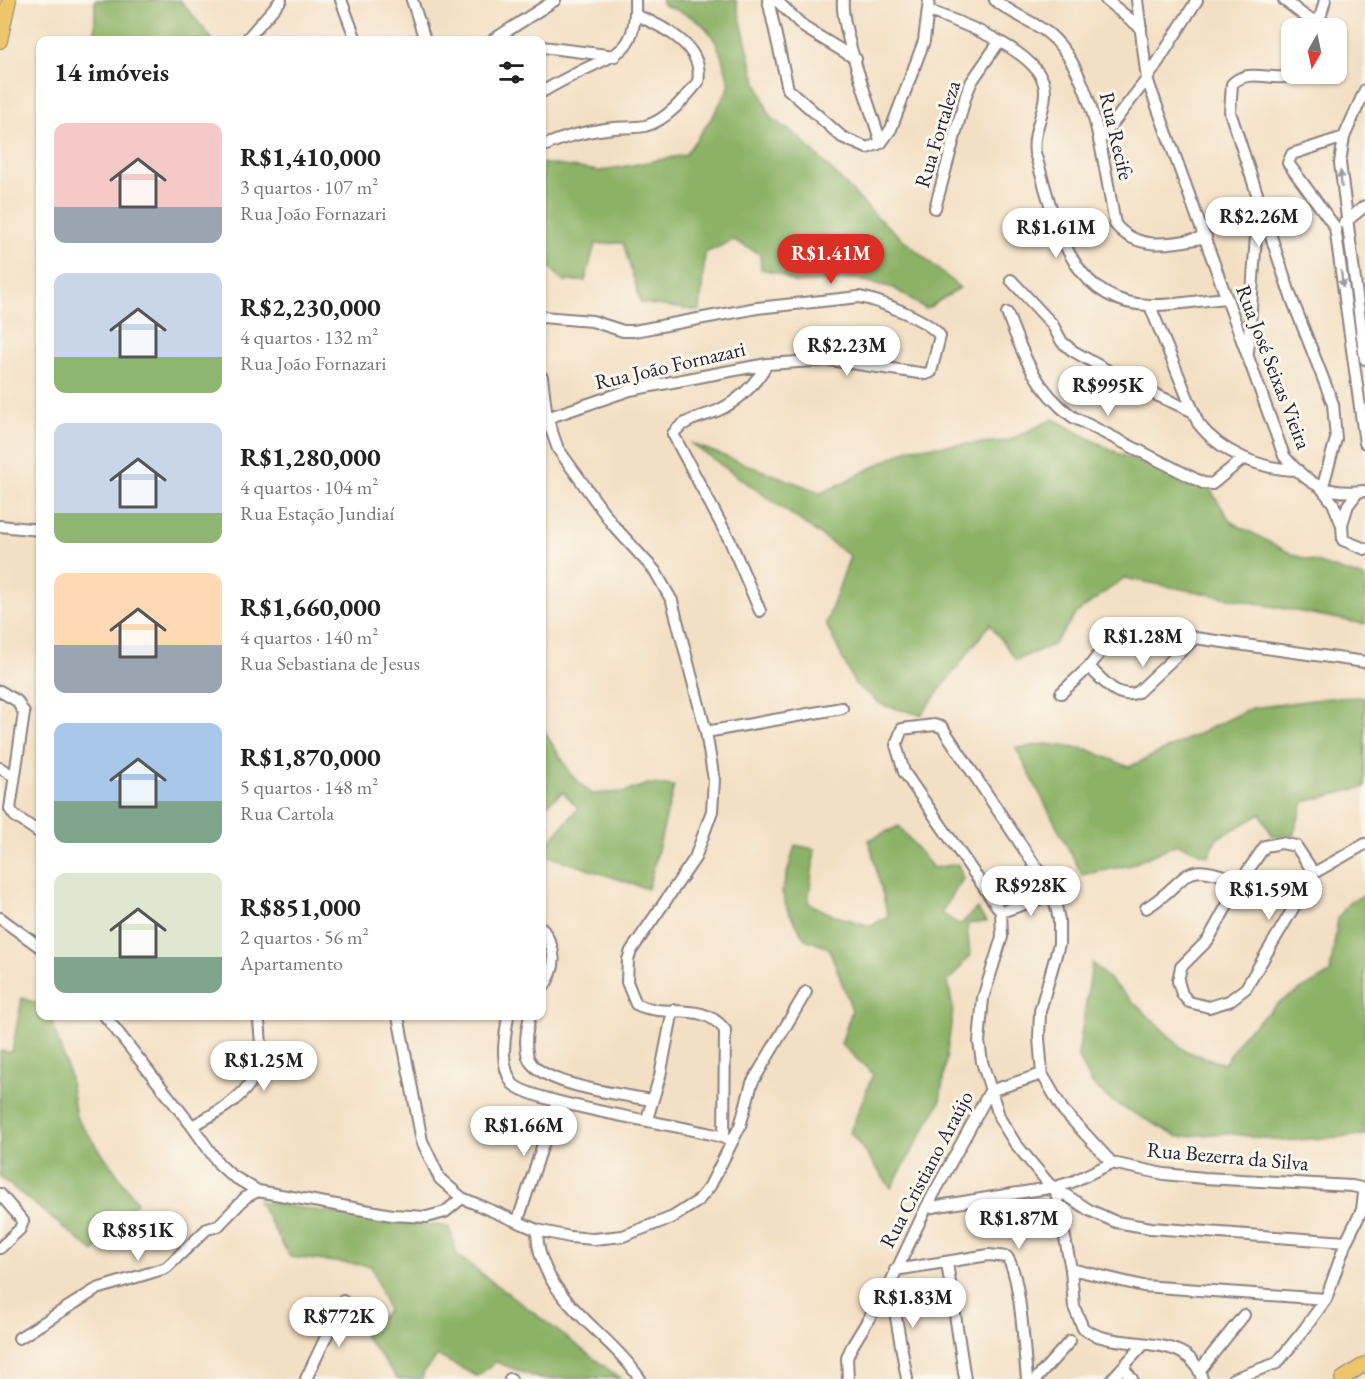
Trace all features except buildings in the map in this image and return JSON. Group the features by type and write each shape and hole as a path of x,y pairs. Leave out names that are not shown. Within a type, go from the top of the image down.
{"main road":[{"path":"0,41 9,0"},
{"path":"1342,1379 1365,1364"},
{"path":"1360,1379 1365,1375"}],"street":[{"path":"250,36 281,0"},
{"path":"341,0 354,36"},
{"path":"412,0 424,36"},
{"path":"546,90 615,56 627,44 636,15 635,0"},
{"path":"768,0 784,80 793,97 842,137 867,148 881,143 891,129 915,70 929,5 999,42 1034,65 1044,80 1046,93 1034,137 1035,153 1054,215 1077,268 1090,284 1104,293 1128,302 1150,306 1226,298"},
{"path":"776,0 805,28 856,59"},
{"path":"843,0 843,12 881,143"},
{"name":"Rua Recife","path":"994,0 1050,35 1082,78 1099,141 1115,224 1123,234 1133,240 1153,243 1206,237"},
{"path":"1106,0 1141,28"},
{"name":"Rua José Seixas Vieira","path":"1137,0 1147,79 1284,456 1322,489"},
{"path":"1099,141 1147,79 1197,0"},
{"path":"1284,0 1308,18"},
{"path":"1320,18 1325,0"},
{"path":"499,36 550,2"},
{"path":"546,146 583,133 646,125 668,112 698,82 697,64 682,42 670,31 636,15"},
{"name":"Rua Fortaleza","path":"935,208 966,95 972,81 999,42"},
{"path":"546,47 615,56"},
{"path":"1281,78 1250,75 1239,78 1232,84 1230,112 1290,294 1336,417 1336,440 1322,489"},
{"path":"1365,93 1344,137 1340,163 1365,359"},
{"path":"1344,137 1292,154 1288,163 1289,168 1335,227 1360,374 1365,443"},
{"path":"1248,355 1259,201"},
{"path":"1335,227 1347,221 1365,206"},
{"path":"1011,280 1052,324 1062,342 1073,351 1132,384 1194,412"},
{"name":"Rua João Fornazari","path":"546,317 592,321 623,331 634,331 757,308 859,297 876,299 897,309 940,336 931,372 926,374 830,360 767,363 630,390 547,418"},
{"path":"1150,306 1194,412 1205,432 1244,458 1272,468 1298,470"},
{"path":"1006,313 1027,366 1059,406 1073,417 1203,483 1212,484 1244,458"},
{"name":"Rua João Fornazari","path":"760,611 730,540 673,436 674,431 681,425 720,410 735,400 757,381 767,363"},
{"path":"546,410 558,449 613,525 655,571 669,595 683,635 706,732 714,780 714,798 707,826 684,876 632,951 627,973 629,991 636,1004 656,1011 706,1014 725,1030 728,1140"},
{"path":"1322,489 1332,492 1362,491"},
{"path":"1322,489 1333,503 1342,525 1343,540 1365,549"},
{"path":"1342,525 1348,505 1362,491"},
{"path":"0,526 36,530"},
{"path":"1061,693 1089,666 1112,637 1126,627 1154,625 1195,638 1365,662"},
{"path":"1089,666 1121,695 1128,697 1138,692 1195,638"},
{"path":"0,691 17,701 24,713 10,809 15,816 36,830"},
{"path":"706,732 842,708"},
{"path":"926,1208 1055,1187 1072,1182 1112,1163 1063,1110 1042,1074 1040,1011 1059,944 1059,920 1051,895 1033,862 942,727 910,726 902,729 896,739 901,766 1001,912 1002,937 983,998 979,1042 990,1090 1000,1119 1033,1167 1049,1184 1055,1187 1089,1210 1116,1222 1151,1228 1346,1242"},
{"path":"0,768 14,776"},
{"path":"1314,873 1296,846 1281,843 1265,846 1240,882 1208,940 1181,967 1178,981 1182,994 1189,1002 1209,1007 1229,1001 1246,988 1314,873 1365,844"},
{"path":"1146,909 1163,898 1183,876 1197,870 1211,870 1240,882"},
{"path":"1001,912 1051,895"},
{"path":"0,918 36,943"},
{"path":"546,934 551,942 555,959 552,975 546,983"},
{"path":"399,1020 422,1140 440,1179 462,1198 537,1230 570,1237 623,1236 673,1217 698,1201 710,1186 728,1140 740,1126 752,1083 806,992"},
{"path":"647,1119 660,1076 673,1011"},
{"path":"108,1020 219,1164 231,1175 258,1191 392,1215 427,1217 445,1212 462,1198"},
{"path":"192,1126 239,1098 251,1086 257,1074 261,1053 258,1020"},
{"path":"507,1020 503,1050 513,1084 558,1102 647,1119 728,1140"},
{"path":"529,1020 526,1038 528,1059 537,1070 550,1077 591,1088 651,1100"},
{"name":"Rua Cristiano Araújo","path":"849,1379 849,1352 890,1284 926,1208 990,1090 1042,1074"},
{"path":"518,1220 558,1102"},
{"name":"Rua Bezerra da Silva","path":"1112,1163 1164,1174 1204,1178 1352,1186 1361,1188 1364,1193"},
{"path":"1055,1187 1071,1269 1074,1307 1083,1328 1105,1338 1176,1350 1200,1375 1244,1315"},
{"path":"19,1338 97,1289 166,1268 207,1228 218,1226 246,1197 258,1191"},
{"path":"1233,1379 1277,1363 1326,1299 1346,1242 1362,1210 1364,1193"},
{"path":"0,1194 23,1221 20,1229 0,1248"},
{"path":"537,1230 539,1256 563,1298 640,1379"},
{"path":"895,1270 994,1254 1006,1257 1011,1262 1016,1284 1027,1379"},
{"path":"947,1263 966,1379"},
{"path":"1071,1269 1117,1282 1143,1286 1326,1299"},
{"path":"890,1284 907,1379"},
{"path":"306,1379 344,1301"},
{"path":"1036,1379 1070,1341"},
{"path":"1112,1379 1144,1344"},
{"path":"1123,1367 1132,1379"}],"green space":[{"path":"95,0 180,0 210,36 95,36"},
{"path":"661,0 736,0 753,71 770,117 800,138 877,217 960,288 926,309 894,288 855,279 795,283 778,273 761,269 760,254 734,240 705,253 700,311 641,303 623,243 595,244 585,281 563,281 546,263 546,164 600,171 685,155 713,116 730,85 721,55 710,33 693,18 663,5"},
{"path":"1053,419 1121,455 1210,489 1231,522 1294,555 1365,578 1365,624 1124,578 1077,613 1053,645 1016,660 990,624 921,715 882,705 855,684 826,624 850,556 690,443 822,493 911,448 1007,441"},
{"path":"1365,697 1365,787 1304,802 1293,836 1272,836 1261,814 1216,839 1209,856 1177,844 1131,865 1082,875 1016,748 1046,744 1087,749 1129,767 1252,708 1329,698"},
{"path":"546,734 573,777 592,794 625,792 648,784 674,786 648,889 546,855 546,846 578,808 563,792 546,805"},
{"path":"899,826 933,868 958,864 963,879 941,913 960,925 977,908 986,922 967,924 970,955 948,982 953,1010 940,1102 891,1188 850,1132 873,1074 841,1044 852,1010 829,948 805,939 787,909 782,892 795,845 815,849 808,903 833,915 871,926 888,916 869,840"},
{"path":"1365,895 1365,1135 1282,1141 1227,1133 1178,1137 1113,1102 1091,1083 1078,1056 1092,963 1185,1051 1224,1064 1243,1035 1278,1003 1330,973 1338,918 1350,901"},
{"path":"22,998 36,1003 36,1020 51,1020 69,1074 76,1117 137,1202 94,1252 0,1177 0,1051 12,1052"},
{"path":"258,1201 396,1223 449,1226 457,1255 620,1378 540,1379 496,1362 477,1376 438,1356 424,1371 422,1379 398,1379 362,1333 388,1311 371,1266 290,1257"}]}
